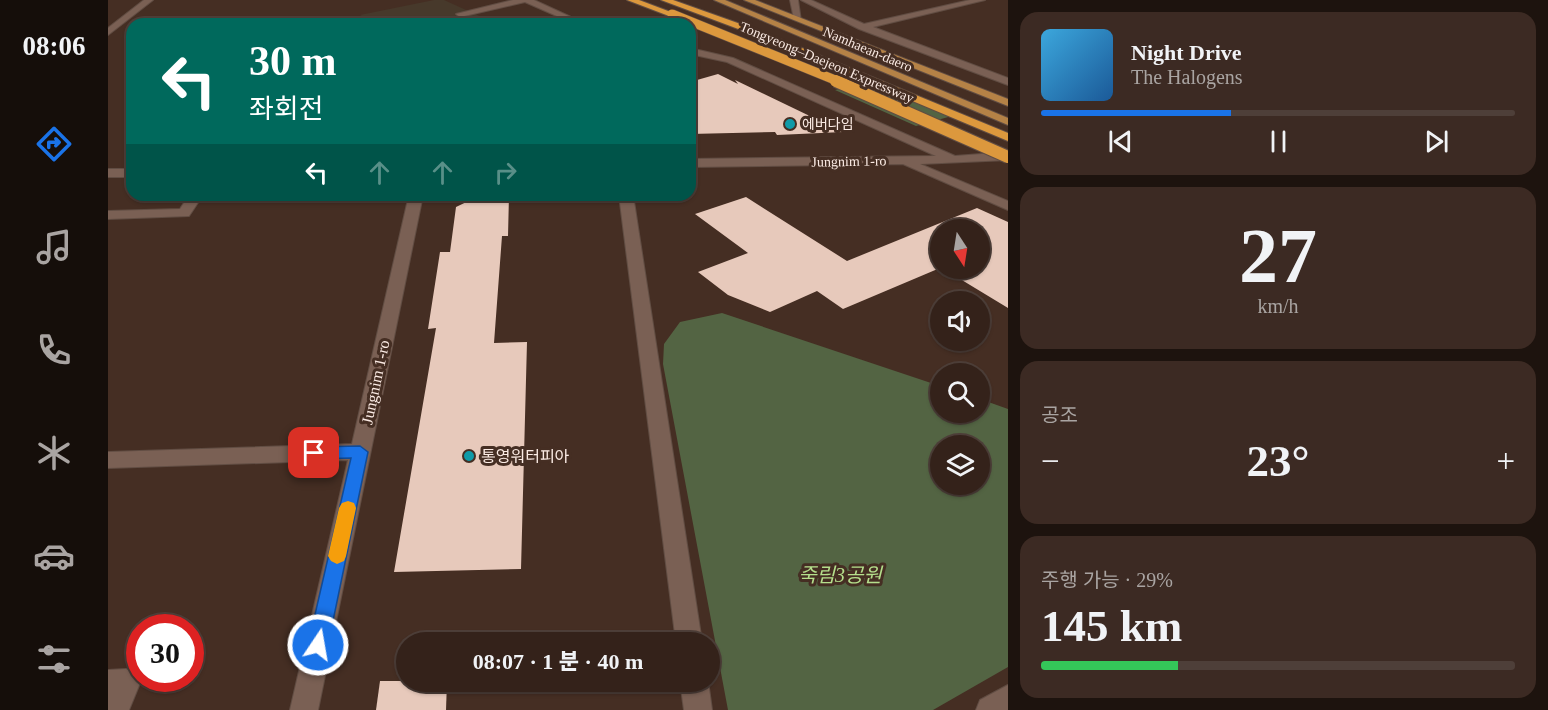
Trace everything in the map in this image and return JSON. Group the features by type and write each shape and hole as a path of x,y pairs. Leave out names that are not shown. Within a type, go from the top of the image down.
{"highway":[{"name":"Tongyeong–Daejeon Expressway","path":"631,0 682,18"},
{"name":"Tongyeong–Daejeon Expressway","path":"665,0 854,72 1008,137"},
{"name":"Tongyeong–Daejeon Expressway","path":"696,24 837,81 1008,157"}],"main road":[{"name":"Namhaean-daero","path":"718,0 1008,122"},
{"name":"Namhaean-daero","path":"748,0 1008,102"}],"street":[{"path":"108,32 148,0"},
{"path":"460,14 525,0 568,18"},
{"path":"794,0 798,19"},
{"path":"806,0 821,10 862,27 1008,82"},
{"path":"862,27 981,0"},
{"path":"696,52 730,60 954,160"},
{"name":"Jungnim 1-ro","path":"696,162 954,160 1008,157"},
{"path":"901,160 1008,206"},
{"path":"108,174 126,173"},
{"path":"108,215 184,213 192,201"},
{"name":"Jungnim 1-ro","path":"304,710 415,201"},
{"path":"627,201 688,632"},
{"path":"108,460 360,452"},
{"path":"108,684 126,683 115,710"},
{"path":"696,692 698,710"},
{"path":"990,710 1008,699"}],"shaded area":[{"path":"444,0 484,18 366,18 360,15"}],"green space":[{"path":"877,80 959,114 916,126 835,90"},
{"name":"죽림3공원","path":"722,313 930,383 930,423 990,423 990,403 1008,409 1008,667 933,710 728,710 720,667 720,632 713,632 663,364 664,344 680,322"}],"building":[{"path":"718,74 843,132 777,135 775,132 696,134 696,80"},
{"path":"746,197 847,261 930,227 930,272 843,309 817,291 770,312 728,295 698,272 748,253 695,214"},
{"name":"통영워터피아","path":"468,201 509,201 508,236 502,236 494,343 527,342 521,569 394,572 436,328 428,329 440,252 450,252 456,207"},
{"path":"977,208 1008,222 1008,308 990,297 990,291 980,291 960,279 990,279 990,219 950,219"},
{"path":"380,681 396,681 396,692 447,692 446,710 376,710"}],"slow traffic":[{"path":"337,556 348,508"}],"place":[{"name":"에버다임","path":"790,124"},
{"name":"통영워터피아","path":"469,456"}],"route":[{"path":"314,453 360,452 318,645"}]}
